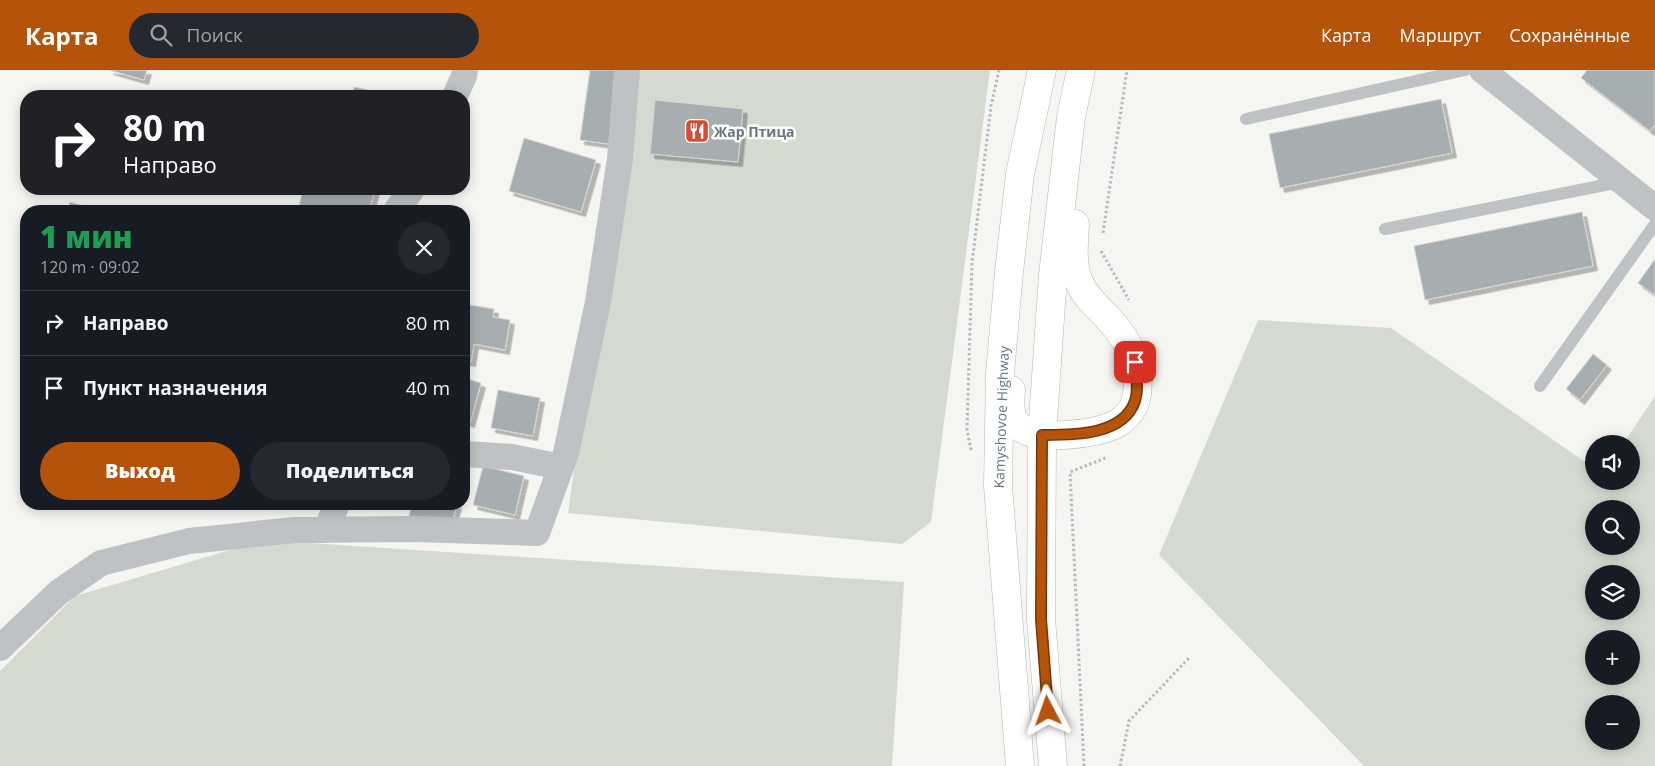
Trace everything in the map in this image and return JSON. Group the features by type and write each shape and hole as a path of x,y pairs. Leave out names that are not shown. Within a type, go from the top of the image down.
{"main road":[{"name":"Kamyshovoe Highway","path":"1020,766 998,486 1000,373 1020,174 1042,70"},
{"path":"1053,766 1041,619 1042,435 1053,275 1071,117 1082,70"},
{"path":"1009,272 1015,314 1010,404 1012,416 1017,425 1026,432 1042,435 1066,435 1102,430 1117,424 1129,414 1136,400 1137,380 1135,362 1129,346 1080,285 1075,270 1073,254 1079,171 1078,144 1071,117"}],"street":[{"path":"458,90 464,76 464,70"},
{"path":"0,648 59,592 101,563 189,541 294,530 415,529 537,534 566,453 598,302 620,159 626,70"},
{"path":"1482,70 1655,208"},
{"path":"470,454 512,456 561,467"},
{"path":"326,530 334,510"}],"lane":[{"path":"1246,119 1465,70"},
{"path":"1384,229 1622,181"},
{"path":"1540,386 1655,224"}],"path":[{"path":"1120,766 1129,721 1189,658"}],"shaded area":[{"path":"634,70 990,70 931,522 902,544 568,513 591,345"},
{"path":"1258,320 1391,328 1585,462 1585,490 1640,490 1640,435 1629,435 1655,396 1655,766 1364,766 1159,555"},
{"path":"264,540 904,582 892,766 0,766 0,671 75,596"}],"building":[{"path":"109,70 147,70 144,80"},
{"path":"590,70 616,70 609,144 580,140"},
{"path":"1587,70 1655,70 1655,125 1650,131 1581,78"},
{"path":"354,87 368,90 353,90"},
{"path":"1441,99 1452,153 1280,188 1269,134"},
{"name":"Жар Птица","path":"655,100 743,109 738,162 650,154"},
{"path":"524,138 596,160 581,212 509,191"},
{"path":"302,195 373,195 371,205 299,205"},
{"path":"70,202 81,205 69,205"},
{"path":"1582,212 1593,266 1425,300 1414,246"},
{"path":"1655,259 1655,295 1638,283"},
{"path":"470,305 494,309 493,317 510,320 505,350 474,344 471,362"},
{"path":"1593,354 1607,365 1580,400 1566,389"},
{"path":"470,380 481,383 470,423"},
{"path":"498,390 540,398 533,436 491,428"},
{"path":"483,466 524,476 515,515 473,505"},
{"path":"410,510 455,510 451,527 409,516"}],"place":[{"name":"Жар Птица","path":"697,131"}],"route":[{"path":"1048,711 1041,619 1042,435 1066,435 1102,430 1117,424 1129,414 1136,400 1137,380 1135,362"}]}
